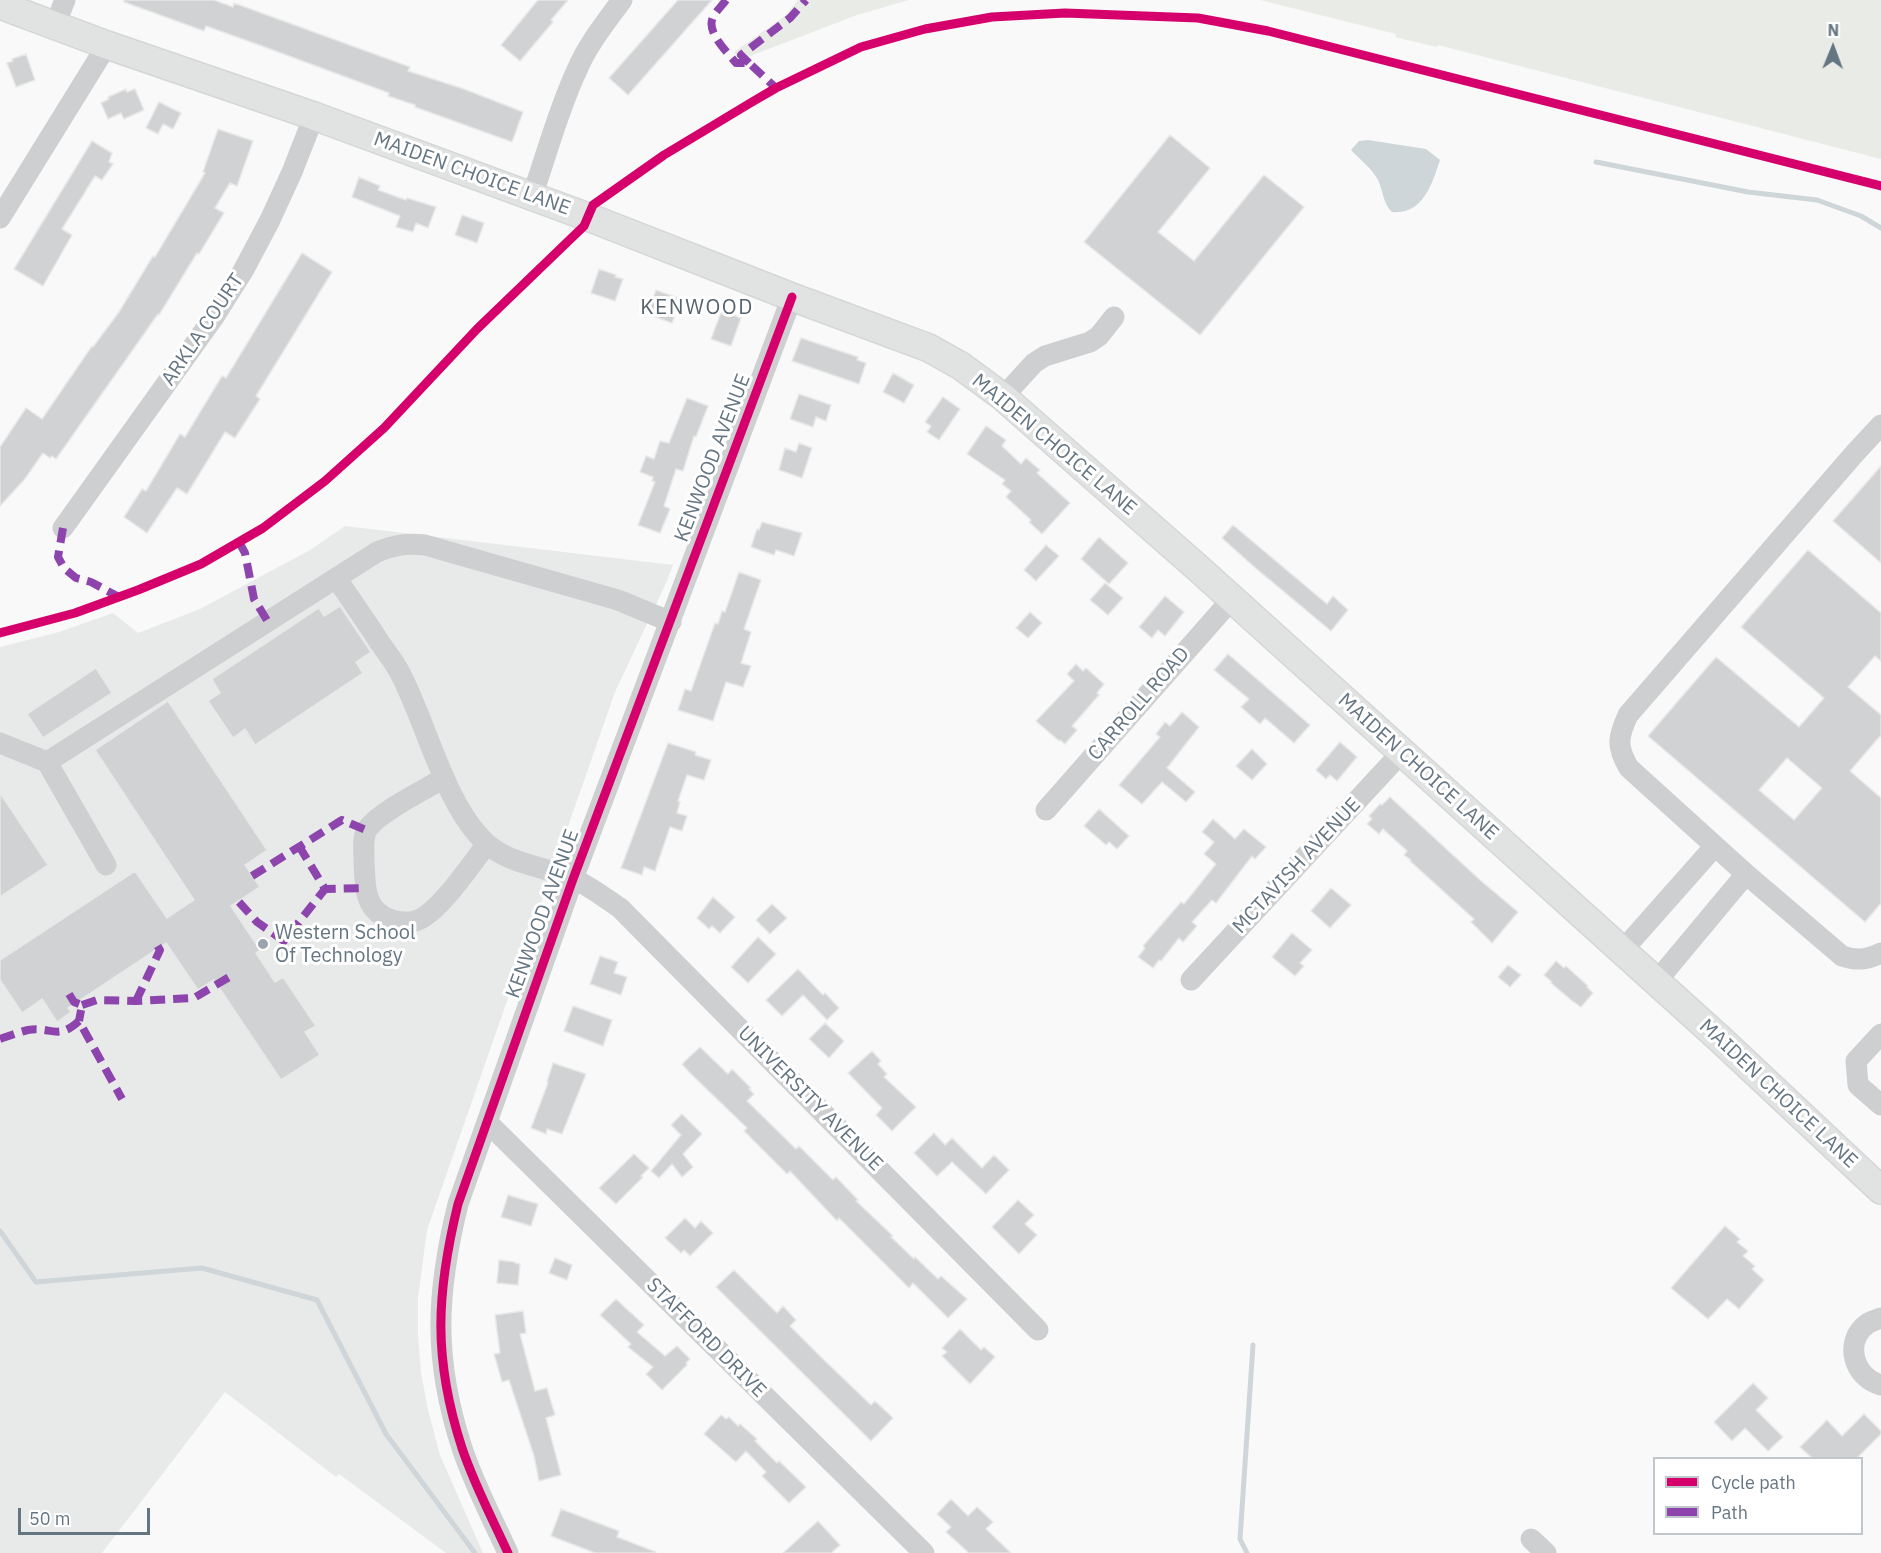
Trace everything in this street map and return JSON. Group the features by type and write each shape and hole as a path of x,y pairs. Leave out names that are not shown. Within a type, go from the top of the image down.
{"main road":[{"name":"MAIDEN CHOICE LANE","path":"0,5 532,196 929,348 961,366 1003,397 1232,598 1656,982 1881,1190"}],"street":[{"path":"55,25 65,0"},
{"path":"532,196 566,94 597,34 622,0"},
{"path":"0,218 107,45"},
{"name":"ARKLA COURT","path":"63,528 214,317 243,271 283,191 314,116"},
{"name":"KENWOOD AVENUE","path":"508,1553 478,1490 462,1449 443,1372 440,1335 444,1269 450,1239 458,1204 573,879 792,297"},
{"path":"1003,397 1034,363 1046,356 1090,342 1099,336 1114,317"},
{"path":"1881,425 1628,715 1621,730 1619,743 1622,757 1629,768 1746,874 1842,956 1854,960 1868,959 1881,953"},
{"path":"46,762 377,552 393,546 409,543 425,545 618,600 671,622"},
{"name":"UNIVERSITY AVENUE","path":"337,579 399,672 422,720 444,778 469,826 487,844 512,859 573,879 599,892 620,909 1038,1330"},
{"name":"CARROLL ROAD","path":"1046,810 1232,598"},
{"path":"0,743 46,762 106,865"},
{"name":"MCTAVISH AVENUE","path":"1191,980 1402,752"},
{"path":"444,778 379,818 366,830 365,888 376,912 399,922 416,921 429,914 487,844"},
{"path":"1622,951 1715,846"},
{"path":"1656,982 1746,874"},
{"path":"1881,1034 1856,1061 1858,1085 1881,1105"},
{"name":"STAFFORD DRIVE","path":"488,1123 924,1553"},
{"path":"1881,1318 1868,1323 1858,1334 1853,1348 1855,1362 1862,1374 1873,1383 1881,1385"}],"shaded area":[{"path":"798,0 909,0 857,15 740,60 734,52 785,16"},
{"path":"1260,0 1881,0 1881,159 1438,45 1437,47 1395,37 1396,34"},
{"path":"1368,140 1426,149 1440,160 1425,196 1411,209 1392,212 1375,175 1351,150 1359,141"},
{"name":"Western School Of Technology","path":"345,526 673,565 615,692 427,1230 418,1298 421,1373 440,1455 483,1553 446,1553 339,1474 336,1477 225,1392 102,1553 0,1553 0,647 59,632 113,613 138,633 200,609 310,550"}],"building":[{"path":"124,0 214,0 233,7 234,3 410,67 408,71 464,89 523,112 512,142 415,107 415,105 388,96 389,93 262,46 206,26 204,31 124,2"},
{"path":"538,0 568,0 551,20 553,22 520,61 501,45"},
{"path":"678,0 712,0 628,95 609,78"},
{"path":"26,54 35,80 16,87 7,63"},
{"path":"126,89 127,92 135,89 144,110 124,119 121,113 108,119 101,103 109,99 108,97"},
{"path":"159,102 181,113 173,129 163,124 158,134 146,128"},
{"path":"218,129 253,141 237,186 230,183 215,208 224,213 159,315 56,459 43,453 24,480 0,506 0,447 26,408 42,419 92,346 119,312 205,173 203,172"},
{"path":"1170,135 1210,168 1158,232 1194,261 1264,175 1304,207 1200,335 1084,242"},
{"path":"92,141 112,153 109,162 113,164 102,180 95,176 62,229 72,235 43,286 14,269"},
{"path":"359,177 380,186 378,190 436,207 428,228 416,223 413,232 396,227 400,216 352,197"},
{"path":"462,215 484,223 477,243 455,235"},
{"path":"302,253 332,272 256,396 260,399 235,438 225,432 187,494 177,488 147,533 124,517 142,489 146,491 180,434 185,437 222,376 226,378"},
{"path":"599,269 623,279 615,301 591,293"},
{"path":"656,290 681,299 672,323 647,314"},
{"path":"722,310 741,318 731,346 711,339"},
{"path":"801,338 858,357 857,360 866,363 859,384 792,361"},
{"path":"893,373 914,385 904,403 883,392"},
{"path":"799,394 831,405 826,421 816,417 813,427 790,419"},
{"path":"943,397 960,409 939,440 927,432 931,426 925,422"},
{"path":"687,398 708,406 696,437 694,436 683,471 676,469 664,506 670,509 660,533 638,525 655,482 652,481 653,477 640,472 646,456 654,459 660,441 669,443"},
{"path":"986,426 1006,440 1002,446 1021,464 1026,458 1040,470 1037,473 1070,503 1042,534 1029,522 1031,520 1006,497 1011,491 1002,484 1005,480 967,454"},
{"path":"799,443 812,448 802,478 779,470 785,448 796,452"},
{"path":"1881,466 1881,563 1833,521"},
{"path":"762,522 802,533 794,556 776,550 774,555 751,547"},
{"path":"1233,525 1327,604 1333,596 1348,610 1331,631 1222,538"},
{"path":"1099,537 1128,563 1109,584 1081,559"},
{"path":"1046,545 1059,556 1036,581 1024,570"},
{"path":"1808,550 1881,613 1881,661 1875,656 1848,687 1881,715 1881,735 1850,771 1881,798 1881,903 1865,922 1648,736 1716,657 1799,727 1824,698 1741,627","holes":["1787,758 1822,788 1794,820 1759,790"]},
{"path":"739,572 761,580 744,629 751,632 741,663 751,666 743,687 726,682 713,721 678,710 685,689 691,691 715,623 718,624 722,611 725,612"},
{"path":"1105,583 1123,598 1108,615 1090,600"},
{"path":"1165,596 1184,612 1165,636 1158,630 1152,638 1139,627"},
{"path":"340,606 371,652 356,662 363,673 255,745 245,729 233,738 208,701 220,693 212,679 319,608 324,616"},
{"path":"1030,612 1042,623 1028,638 1016,628"},
{"path":"1228,654 1310,725 1294,743 1265,718 1260,724 1241,707 1249,699 1214,670"},
{"path":"1076,664 1083,671 1086,668 1104,684 1097,693 1099,695 1072,726 1077,730 1065,744 1036,721 1074,681 1067,674"},
{"path":"96,668 112,693 43,738 27,714"},
{"path":"168,701 267,850 245,865 260,887 231,906 260,950 256,953 275,982 283,977 316,1026 305,1032 320,1055 281,1080 214,980 198,990 166,943 68,1008 71,1012 57,1022 42,999 22,1013 0,980 0,960 135,871 167,918 194,900 95,750"},
{"path":"1182,712 1199,727 1167,768 1195,792 1186,802 1162,782 1142,804 1119,785 1160,737 1156,734 1165,722 1170,726"},
{"path":"1340,742 1357,757 1337,781 1330,775 1326,779 1316,770"},
{"path":"668,743 696,752 695,755 711,760 704,780 687,775 678,801 680,802 677,813 687,816 682,831 670,827 655,871 644,867 642,875 621,868"},
{"path":"1252,749 1267,764 1252,780 1236,766"},
{"path":"0,793 48,865 0,897"},
{"path":"1390,797 1518,912 1492,943 1471,922 1474,919 1404,855 1407,851 1405,849 1383,829 1379,834 1367,824 1372,819 1369,816"},
{"path":"1099,809 1129,836 1117,849 1109,842 1106,845 1084,826"},
{"path":"1213,819 1235,839 1244,829 1266,847 1255,859 1252,856 1216,903 1212,900 1192,922 1197,926 1183,942 1179,938 1153,968 1138,957 1145,948 1143,946 1181,902 1184,904 1216,864 1204,854 1214,842 1202,832"},
{"path":"1331,888 1351,905 1330,928 1311,911"},
{"path":"713,897 735,917 720,933 712,926 709,929 697,918"},
{"path":"772,904 787,918 770,934 756,920"},
{"path":"1292,933 1312,950 1300,963 1304,966 1295,976 1272,957"},
{"path":"758,937 776,954 748,983 731,967"},
{"path":"600,956 618,962 614,973 627,977 621,995 590,984"},
{"path":"1556,961 1564,968 1566,966 1593,993 1581,1007 1544,975"},
{"path":"1508,965 1521,975 1510,987 1498,977"},
{"path":"798,969 839,1008 827,1020 803,995 782,1016 766,1000"},
{"path":"573,1006 612,1020 603,1046 564,1031"},
{"path":"825,1023 844,1041 829,1058 809,1039"},
{"path":"700,1047 728,1074 732,1069 751,1088 749,1089 754,1094 747,1101 796,1149 799,1146 833,1180 836,1177 858,1200 856,1201 914,1259 915,1257 938,1279 941,1276 967,1299 948,1318 913,1283 909,1288 839,1218 837,1221 790,1171 787,1174 744,1131 747,1128 689,1072 682,1064"},
{"path":"872,1051 881,1061 878,1064 887,1074 884,1077 916,1107 892,1131 876,1115 882,1108 848,1073"},
{"path":"553,1063 586,1074 562,1134 547,1129 546,1134 531,1128"},
{"path":"682,1114 702,1134 683,1154 693,1167 682,1177 672,1164 659,1178 651,1171 681,1135 671,1125"},
{"path":"934,1133 945,1145 952,1138 982,1168 994,1155 1009,1170 986,1194 952,1162 937,1176 914,1153"},
{"path":"634,1154 649,1168 616,1204 599,1188"},
{"path":"508,1195 538,1204 531,1226 501,1217"},
{"path":"1018,1200 1034,1215 1025,1224 1037,1235 1019,1254 992,1227"},
{"path":"685,1218 695,1228 701,1221 713,1233 690,1256 684,1250 681,1253 665,1238"},
{"path":"1725,1226 1740,1239 1737,1242 1748,1251 1743,1256 1755,1266 1752,1269 1764,1280 1739,1309 1727,1299 1708,1319 1671,1288"},
{"path":"555,1258 572,1265 567,1280 549,1273"},
{"path":"499,1260 520,1264 518,1285 497,1283"},
{"path":"734,1270 777,1313 783,1306 796,1320 790,1326 871,1405 875,1401 893,1418 871,1441 716,1287"},
{"path":"616,1299 644,1325 637,1332 665,1356 677,1346 690,1359 662,1390 646,1374 653,1367 628,1347 631,1344 600,1315"},
{"path":"523,1311 526,1333 520,1334 535,1391 547,1388 555,1415 546,1418 561,1475 539,1481 534,1456 509,1380 502,1382 494,1354 500,1353 495,1315"},
{"path":"960,1329 981,1350 984,1347 995,1357 970,1384 942,1356 947,1352 942,1348"},
{"path":"1753,1383 1768,1398 1756,1410 1783,1437 1768,1451 1745,1428 1732,1441 1714,1422"},
{"path":"1864,1414 1881,1431 1881,1434 1858,1457 1811,1457 1800,1447 1827,1420 1842,1436"},
{"path":"721,1415 726,1419 729,1417 738,1426 740,1424 757,1439 755,1441 777,1463 779,1461 806,1487 789,1503 762,1476 766,1472 746,1451 736,1462 704,1434"},
{"path":"951,1499 968,1516 977,1507 993,1522 986,1529 1011,1553 969,1553 946,1532 951,1527 937,1514"},
{"path":"561,1509 619,1531 617,1537 656,1552 595,1553 551,1536"},
{"path":"818,1521 840,1545 831,1553 783,1553"}],"waterway":[{"path":"1596,162 1748,192 1817,200 1861,216 1881,228"},
{"path":"0,1231 36,1282 202,1268 317,1300 386,1434 475,1553"},
{"path":"1247,1553 1240,1539 1253,1345"}],"marked path":[{"path":"726,0 712,20 716,37 736,63 749,63 776,88"},
{"path":"749,63 741,55 790,18 806,0"},
{"path":"63,528 58,557 64,568 76,578 91,582 119,597"},
{"path":"239,542 245,553 254,599 268,622"},
{"path":"252,876 342,820 366,830"},
{"path":"299,846 325,889 365,888"},
{"path":"239,902 257,922 284,941 325,889"},
{"path":"136,1001 160,950 154,940"},
{"path":"82,1005 97,1000 136,1001 194,998 231,976"},
{"path":"69,994 74,1002 82,1005 79,1021"},
{"path":"0,1039 36,1029 59,1032 79,1021 122,1099"}],"cycle path":[{"path":"0,633 75,613 138,590 201,564 263,528 325,481 384,428 477,329 584,226 593,205 664,155 776,88 861,47 925,29 992,17 1065,13 1198,18 1268,31 1881,186"},
{"path":"508,1553 462,1448 446,1385 442,1355 442,1297 445,1268 458,1204 573,879 792,297"}],"place":[{"name":"Western School Of Technology","path":"263,944"}],"district":[{"name":"KENWOOD","path":"697,308"}]}
